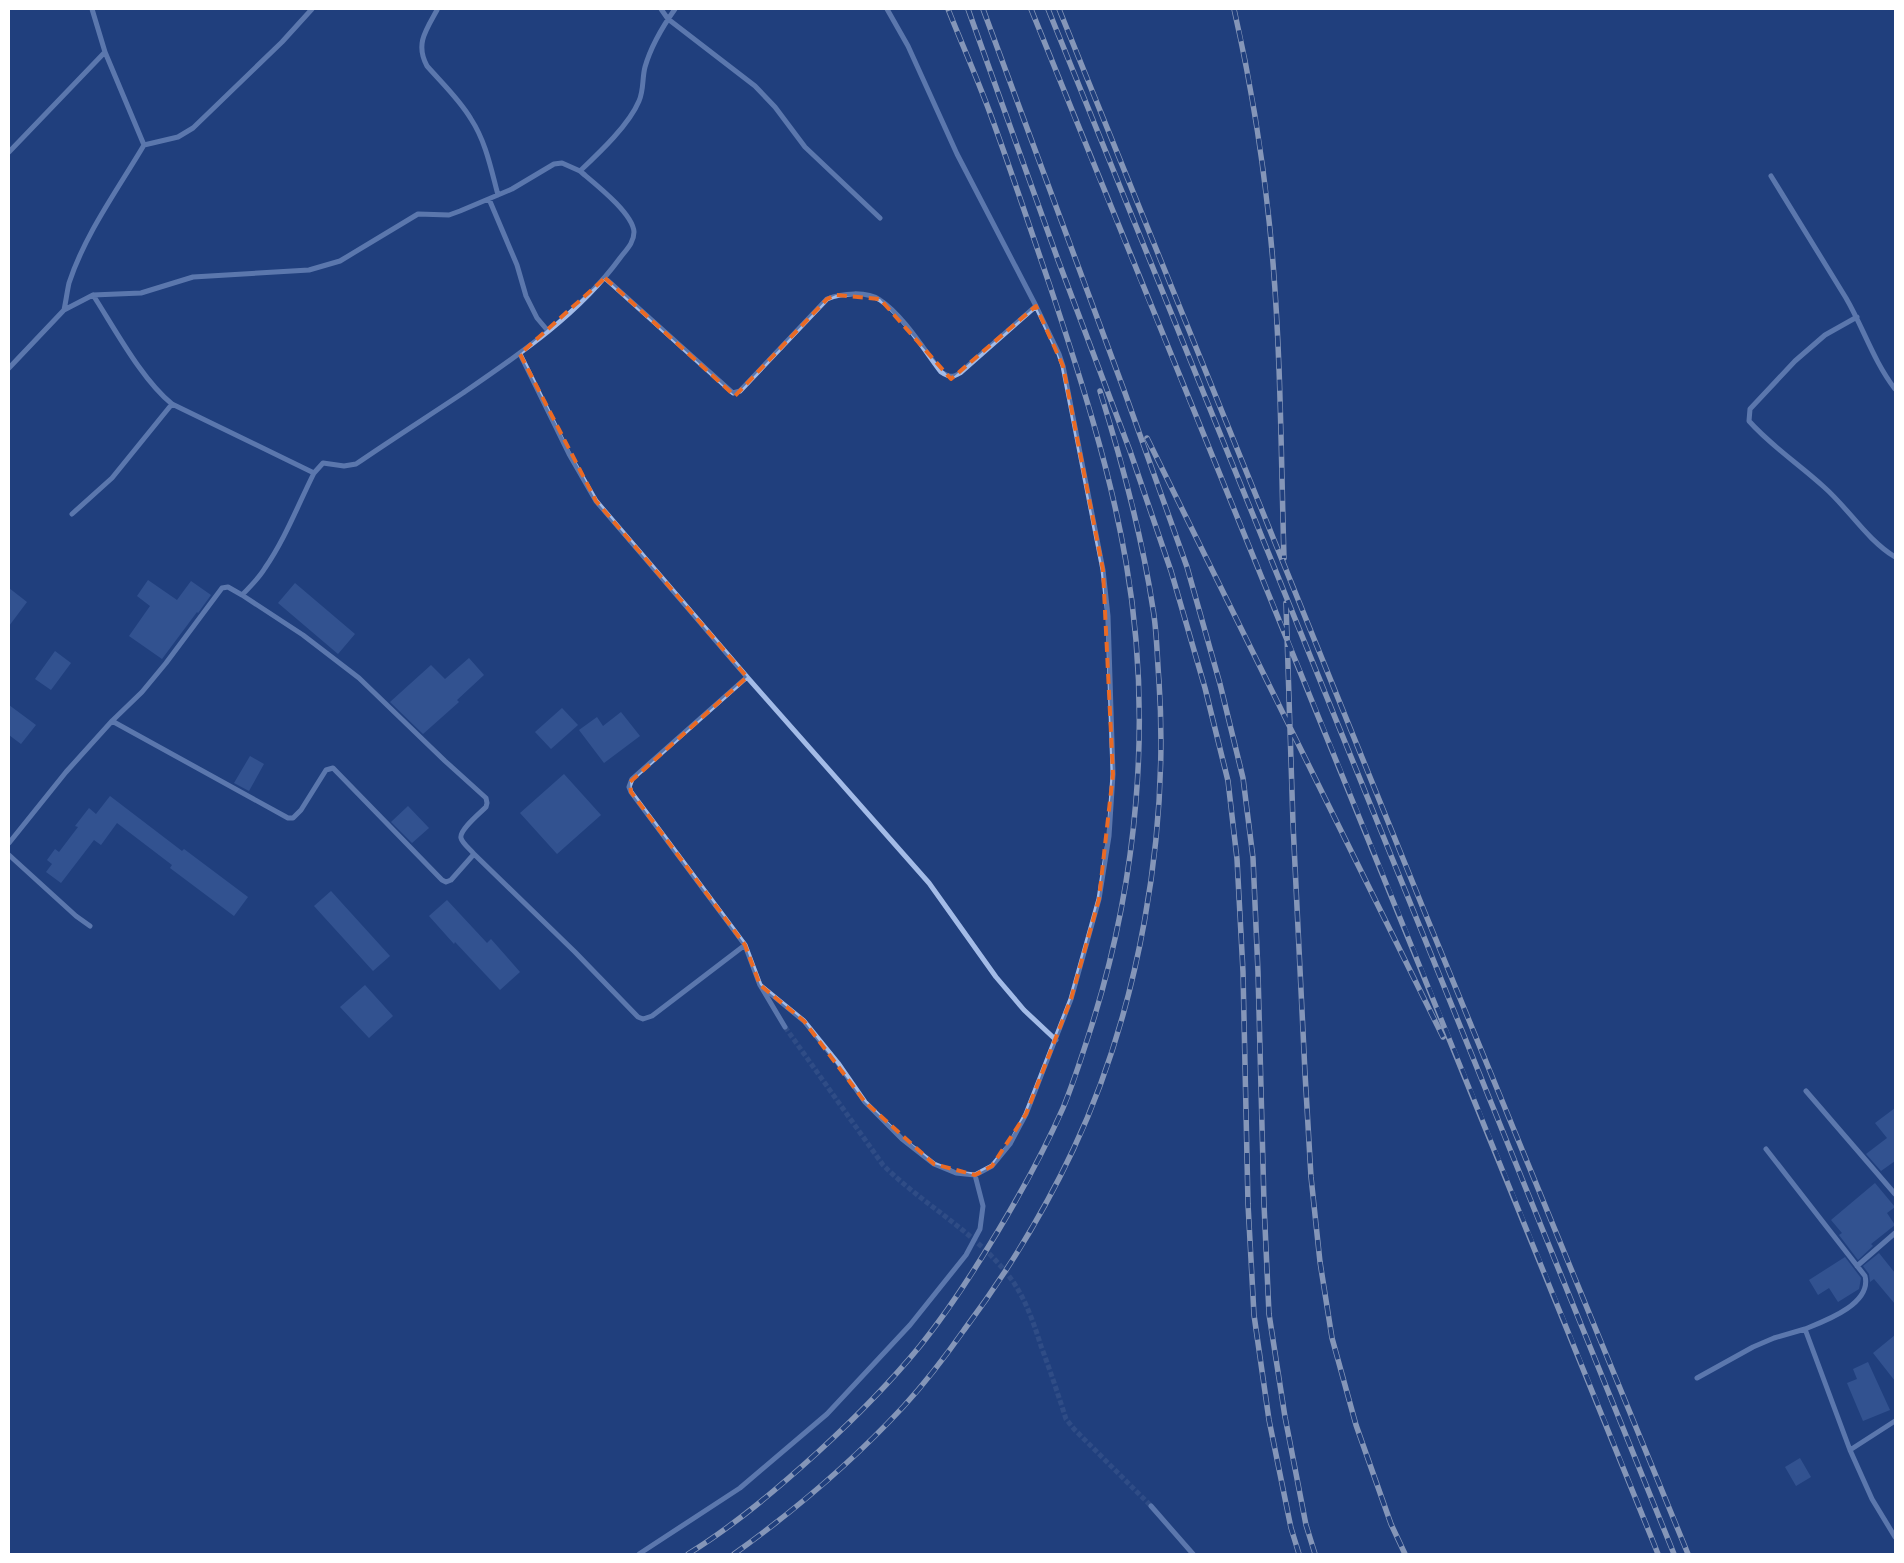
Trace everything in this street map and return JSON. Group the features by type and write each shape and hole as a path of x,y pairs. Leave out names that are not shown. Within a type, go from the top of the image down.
{"street":[{"path":"92,9 105,52 144,145"},
{"path":"64,310 69,284 87,243 144,145 178,137 193,128 282,42 312,9"},
{"path":"438,9 423,37 421,45 422,57 427,66 471,119 482,139 498,196"},
{"path":"661,9 668,19 755,86 775,107 805,147 880,218"},
{"path":"580,171 605,146 636,107 642,92 647,61 675,9"},
{"path":"760,985 804,1020 838,1063 865,1102 902,1139 934,1164 956,1173 975,1175 992,1166 1010,1144 1026,1114 1056,1040 1071,999 1099,899 1108,836 1113,774 1112,689 1108,616 1103,570 1063,366 1036,306 957,154 908,46 887,9"},
{"path":"9,152 105,52"},
{"path":"9,368 64,310 94,295 141,293 193,277 309,270 340,261 418,214 449,215 498,196 554,164 562,163 580,171 615,202 634,229 633,240 605,278 572,311 520,354 356,464 344,466 323,462 314,473 265,569 242,595"},
{"path":"1771,176 1857,317 1877,364 1895,390"},
{"path":"490,199 517,265 526,296 537,318 548,331"},
{"path":"605,278 736,394 828,299 836,295 869,296 880,299 908,329 941,372 948,377 953,377 960,373 1036,306"},
{"path":"94,295 161,396 172,404 314,473"},
{"path":"1857,317 1825,335 1795,360 1750,409 1749,421 1762,435 1826,488 1880,546 1895,557"},
{"path":"520,354 569,454 596,501 747,677 929,883 996,977 1024,1010 1056,1040"},
{"path":"72,514 112,478 172,404"},
{"path":"9,843 60,778 112,721 142,692 222,588 228,587 304,636 359,678 486,798 486,807 461,834 462,839 474,854 575,952 638,1017 643,1019 652,1016 745,945"},
{"path":"747,677 632,779 629,787 745,945 760,985 785,1027"},
{"path":"112,721 288,818 293,818 301,810 326,770 330,767 333,768 446,882 451,880 474,854"},
{"path":"9,855 63,905 90,926"},
{"path":"1806,1091 1894,1189"},
{"path":"1697,1378 1754,1347 1774,1338 1805,1329 1842,1312 1860,1297 1866,1288 1865,1276 1766,1149"},
{"path":"640,1554 740,1488 827,1414 910,1325 966,1255 980,1228 983,1206 975,1175"},
{"path":"1857,1266 1895,1233"},
{"path":"1805,1329 1850,1450 1872,1499 1895,1537"},
{"path":"1850,1450 1895,1421"},
{"path":"1151,1506 1193,1554"}],"highlighted area":[{"path":"605,278 735,396 827,299 836,295 880,299 951,379 1036,306 1063,366 1103,570 1113,774 1099,899 1071,999 1026,1114 992,1166 975,1175 934,1164 865,1102 804,1021 760,985 745,945 631,792 630,782 747,677 596,501 520,354"}],"building":[{"path":"148,580 177,600 191,581 211,595 162,659 129,636 150,606 137,596"},
{"path":"295,583 355,634 338,654 278,603"},
{"path":"9,588 27,602 9,626"},
{"path":"55,651 71,663 51,690 35,679"},
{"path":"469,658 484,675 457,700 459,702 423,734 390,702 431,665 445,679"},
{"path":"9,705 36,725 21,744 9,735"},
{"path":"562,708 578,725 551,749 535,732"},
{"path":"621,712 640,736 604,763 579,730 597,717 603,726"},
{"path":"250,756 264,764 249,791 234,783"},
{"path":"564,774 601,815 557,854 520,813"},
{"path":"110,796 182,851 184,849 248,897 234,916 170,868 172,865 117,823 101,845 94,840 61,883 46,872 52,864 47,860 55,849 59,852 78,827 75,826 89,808 96,814"},
{"path":"408,806 429,828 412,843 391,822"},
{"path":"331,891 390,956 373,971 314,906"},
{"path":"447,900 487,943 491,939 520,972 500,990 429,916"},
{"path":"365,985 393,1016 369,1038 340,1007"},
{"path":"1895,1108 1895,1161 1881,1171 1866,1154 1887,1138 1875,1123"},
{"path":"1875,1183 1895,1207 1887,1213 1895,1225 1871,1244 1873,1246 1858,1260 1839,1235 1842,1233 1831,1220"},
{"path":"1879,1253 1895,1273 1895,1304 1874,1279 1870,1282 1869,1274 1863,1266"},
{"path":"1845,1257 1861,1278 1859,1289 1838,1302 1829,1288 1818,1295 1809,1280"},
{"path":"1895,1335 1895,1381 1873,1353"},
{"path":"1868,1362 1890,1410 1863,1421 1847,1383 1857,1379 1853,1369"},
{"path":"1800,1458 1811,1477 1796,1486 1785,1467"}],"tunnel":[{"path":"785,1027 883,1165 985,1250 1014,1283 1023,1298 1033,1322 1066,1419 1151,1506"}],"railway":[{"path":"688,1554 739,1519 771,1493 858,1414 920,1346 980,1261 1032,1171 1056,1124 1070,1090 1106,977 1119,919 1129,860 1136,800 1139,741 1138,681 1134,621 1126,562 1112,492 1083,388 1013,177 975,74 948,9"},
{"path":"968,9 1058,260 1130,451 1171,571 1205,688 1228,781 1237,859 1243,972 1248,1204 1254,1315 1269,1420 1291,1528 1299,1554"},
{"path":"983,9 1125,393 1187,567 1220,684 1243,778 1253,858 1269,1314 1285,1417 1306,1525 1315,1554"},
{"path":"1031,9 1658,1554"},
{"path":"1048,9 1674,1554"},
{"path":"1059,9 1425,913 1688,1554"},
{"path":"1234,9 1253,103 1270,231 1278,337 1284,558"},
{"path":"734,1554 779,1521 864,1447 911,1398 950,1350 1009,1265 1049,1197 1073,1150 1096,1096 1116,1039 1132,981 1154,860 1161,740 1156,636 1148,581 1131,499 1100,391"},
{"path":"1147,438 1443,1037"},
{"path":"1286,603 1293,824 1305,1073 1311,1177 1320,1262 1332,1338 1356,1425 1391,1524 1405,1554"}]}
